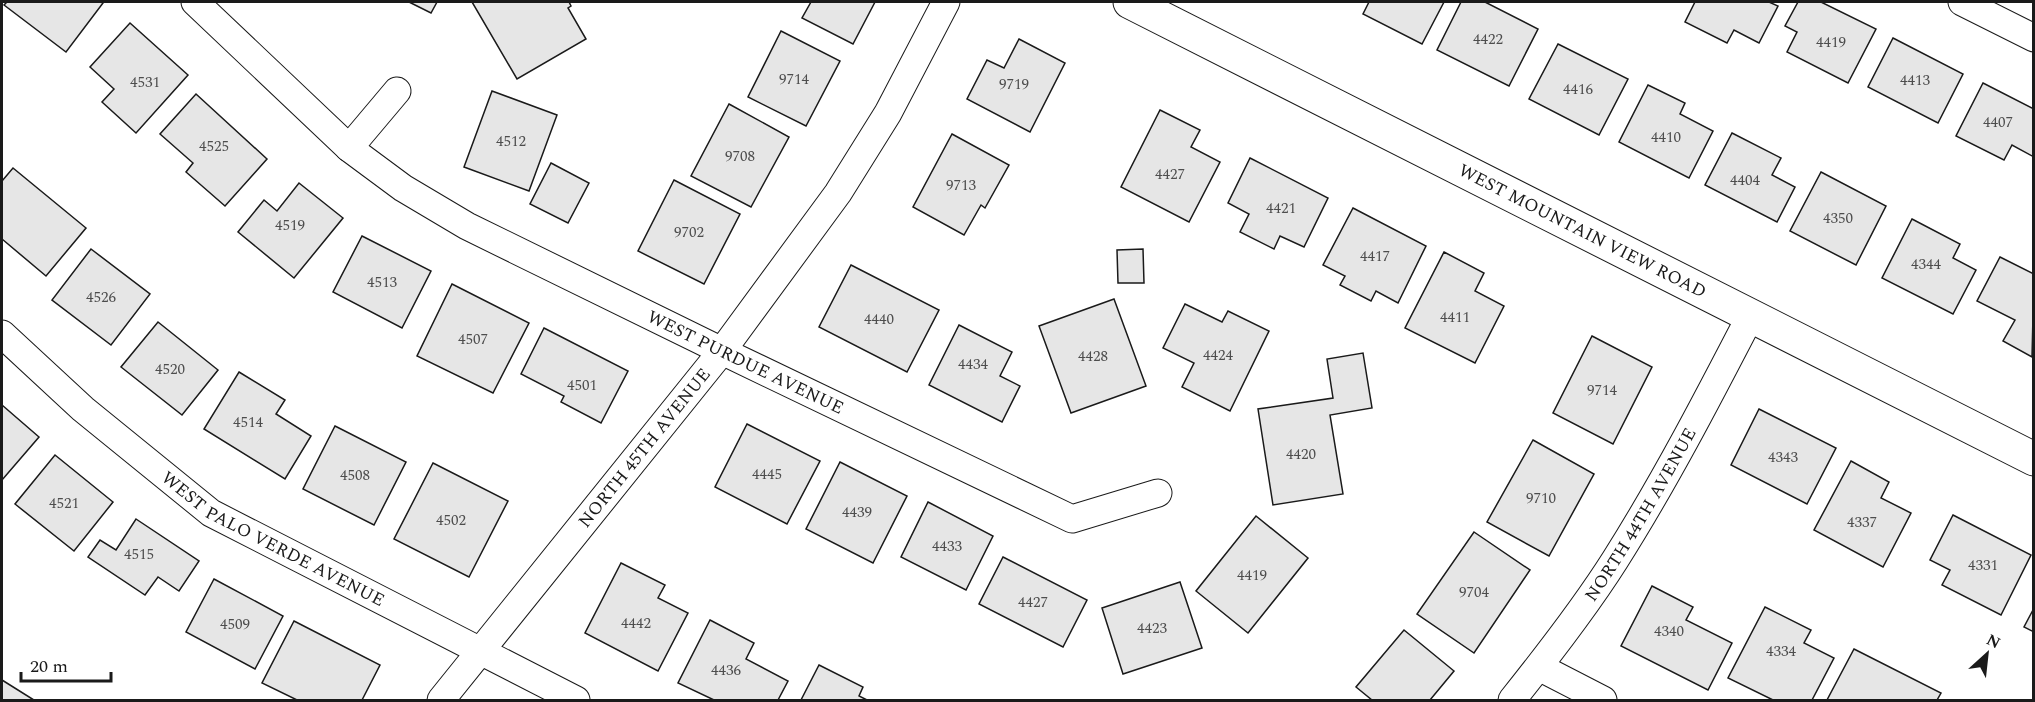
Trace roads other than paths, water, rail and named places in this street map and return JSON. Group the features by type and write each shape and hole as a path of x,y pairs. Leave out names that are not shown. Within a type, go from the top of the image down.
{"street":[{"name":"WEST PURDUE AVENUE","path":"195,2 349,148 402,188 467,226 1072,519 1158,493"},
{"name":"NORTH 45TH AVENUE","path":"441,700 482,652 722,351 838,193 888,113 946,2"},
{"name":"WEST MOUNTAIN VIEW ROAD","path":"1130,2 2034,459"},
{"path":"1962,2 2034,38"},
{"path":"349,148 397,91"},
{"name":"NORTH 44TH AVENUE","path":"1512,700 1564,634 1614,561 1662,483 1751,315"},
{"name":"WEST PALO VERDE AVENUE","path":"2,334 83,409 211,513 576,700"},
{"path":"1539,667 1603,700"}]}
